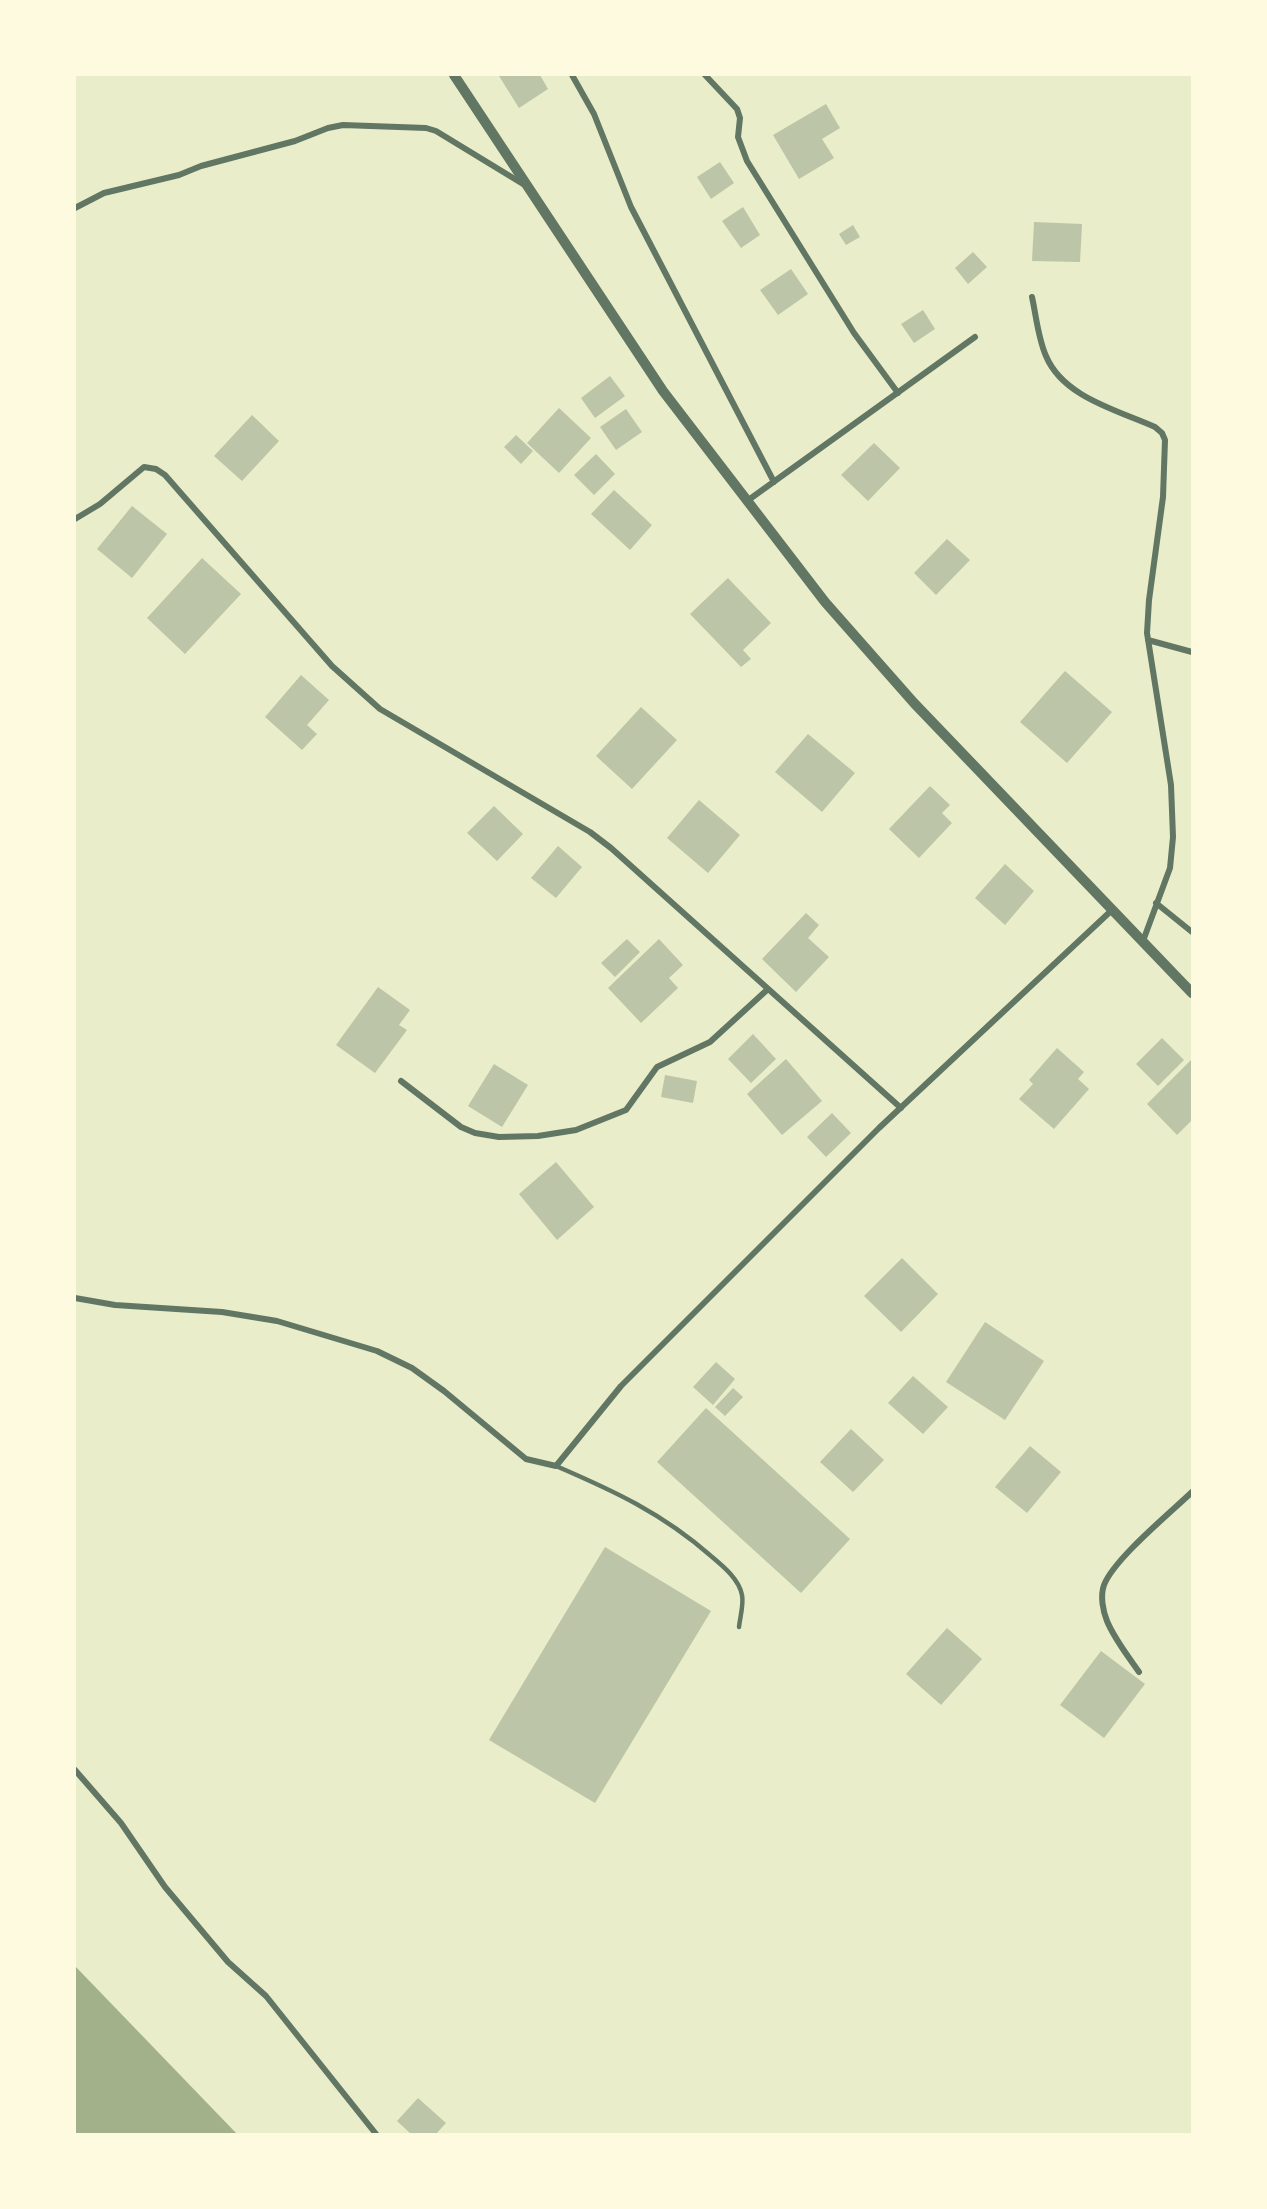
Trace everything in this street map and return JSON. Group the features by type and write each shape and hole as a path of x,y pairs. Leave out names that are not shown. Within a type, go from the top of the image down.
{"street":[{"path":"454,75 663,391 825,602 909,697 1192,993"},
{"path":"572,75 594,114 631,207 774,482"},
{"path":"705,75 737,109 740,118 738,137 747,161 854,333 898,393"},
{"path":"75,208 104,193 179,175 201,165 295,141 328,128 343,125 436,131 529,187"},
{"path":"1032,297 1045,355 1059,377 1081,394 1155,427 1162,433 1165,440 1163,497 1149,600 1148,640 1171,785 1173,837 1170,868 1142,942"},
{"path":"747,502 975,337"},
{"path":"75,519 100,504 144,467 156,469 165,475 332,666 362,694 404,724 590,832 611,848 901,1108"},
{"path":"1148,640 1192,652"},
{"path":"1156,903 1192,932"},
{"path":"75,1298 116,1305 222,1312 277,1321 377,1351 412,1368 444,1391 526,1459 556,1466 621,1386 901,1108 1112,910"},
{"path":"401,1081 461,1127 475,1133 499,1137 537,1136 576,1130 626,1110 657,1067 710,1042 768,989"},
{"path":"1139,1672 1116,1639 1107,1620 1102,1601 1104,1587 1112,1571 1133,1548 1192,1492"},
{"path":"75,1770 121,1824 165,1887 228,1962 266,1996 376,2134"}],"lane":[{"path":"556,1466 623,1495 649,1510 667,1521 712,1557 736,1582 742,1596 739,1627"}],"shaded area":[{"path":"75,1966 237,2134 75,2134"}],"building":[{"path":"540,75 548,89 519,108 499,76"},
{"path":"826,104 840,128 822,139 834,158 799,179 773,135"},
{"path":"720,162 734,183 711,199 697,177"},
{"path":"743,207 760,235 741,248 722,221"},
{"path":"1034,222 1082,224 1080,262 1032,261"},
{"path":"853,225 860,237 846,245 839,234"},
{"path":"973,252 987,267 968,284 955,268"},
{"path":"791,269 808,294 778,315 760,290"},
{"path":"923,310 935,329 914,343 901,324"},
{"path":"610,376 625,396 595,418 581,398"},
{"path":"559,408 591,438 559,473 527,443"},
{"path":"626,409 642,432 616,450 600,427"},
{"path":"252,415 279,441 242,481 214,456"},
{"path":"516,435 533,451 521,464 504,447"},
{"path":"874,443 900,468 868,501 841,475"},
{"path":"596,454 615,474 594,495 574,475"},
{"path":"614,490 652,525 630,550 591,514"},
{"path":"132,506 167,534 132,578 97,549"},
{"path":"947,539 970,560 936,595 914,573"},
{"path":"202,558 241,594 185,654 147,618"},
{"path":"728,578 771,623 743,650 751,659 741,667 690,614"},
{"path":"1065,671 1112,712 1067,763 1020,722"},
{"path":"301,675 329,700 307,725 317,734 302,750 265,717"},
{"path":"641,707 677,740 632,789 596,756"},
{"path":"808,734 855,773 822,812 775,772"},
{"path":"930,786 950,805 942,813 952,823 919,858 889,829"},
{"path":"699,800 740,835 708,873 667,838"},
{"path":"494,806 523,834 497,861 467,833"},
{"path":"558,846 582,867 556,898 531,878"},
{"path":"1005,864 1034,891 1005,925 975,898"},
{"path":"806,913 819,925 808,938 829,957 796,992 762,959"},
{"path":"627,939 640,952 615,977 601,963"},
{"path":"659,939 683,965 669,978 678,988 641,1023 608,988"},
{"path":"378,987 410,1010 399,1025 407,1030 375,1073 336,1045"},
{"path":"753,1034 776,1059 751,1083 728,1059"},
{"path":"1162,1038 1184,1060 1158,1086 1136,1064"},
{"path":"1057,1048 1084,1072 1078,1079 1089,1089 1054,1129 1019,1099 1033,1084 1029,1080"},
{"path":"786,1059 822,1101 782,1135 747,1094"},
{"path":"1192,1059 1192,1120 1177,1135 1147,1104"},
{"path":"494,1064 528,1085 502,1127 468,1106"},
{"path":"665,1075 697,1081 693,1103 661,1097"},
{"path":"832,1113 851,1133 826,1157 807,1137"},
{"path":"556,1162 594,1207 557,1240 519,1194"},
{"path":"902,1258 938,1294 901,1332 864,1296"},
{"path":"985,1322 1044,1361 1005,1420 946,1382"},
{"path":"716,1362 735,1379 713,1405 693,1387"},
{"path":"913,1376 948,1407 923,1434 888,1403"},
{"path":"733,1388 743,1397 725,1416 715,1407"},
{"path":"706,1408 850,1539 801,1593 657,1462"},
{"path":"851,1429 884,1460 853,1492 820,1462"},
{"path":"1030,1446 1061,1472 1027,1513 995,1487"},
{"path":"605,1547 711,1611 595,1803 489,1740"},
{"path":"947,1628 982,1659 941,1705 906,1674"},
{"path":"1101,1651 1145,1684 1104,1738 1060,1705"},
{"path":"418,2098 446,2123 436,2134 411,2134 397,2121"}]}
